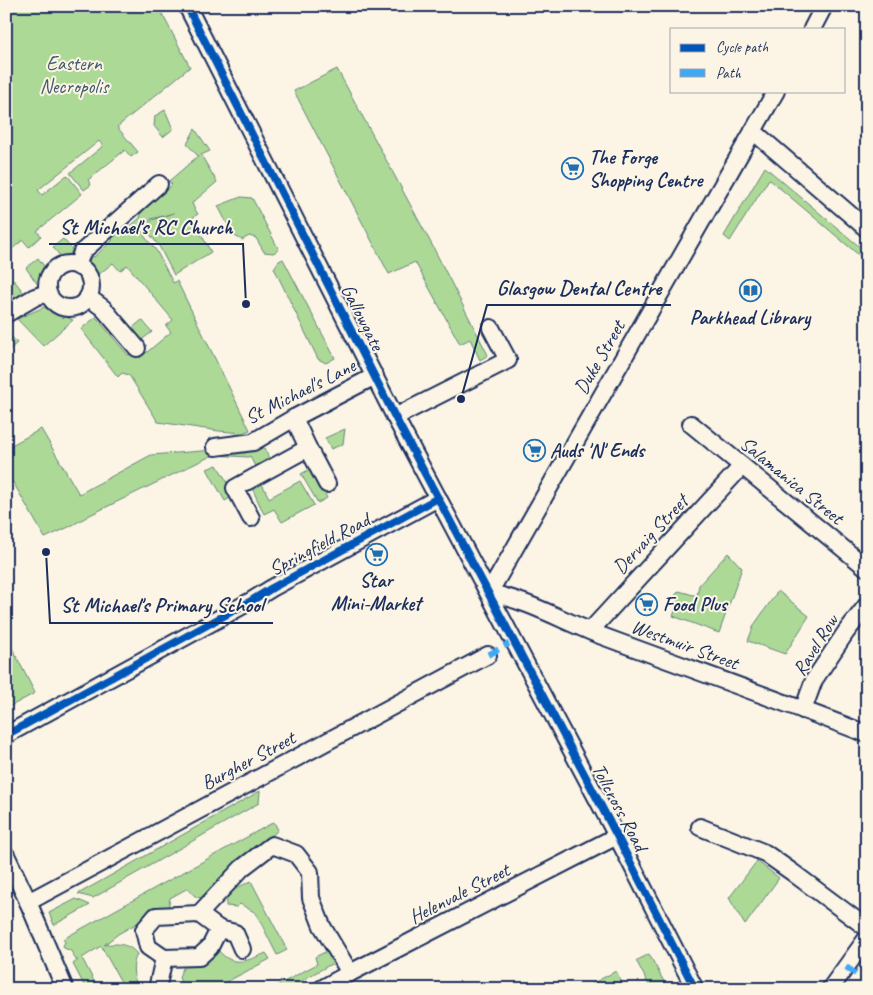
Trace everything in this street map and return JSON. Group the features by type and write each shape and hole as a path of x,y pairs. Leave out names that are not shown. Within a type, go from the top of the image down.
{"street":[{"name":"Gallowgate","path":"188,6 395,416 514,641"},
{"path":"813,28 824,6"},
{"name":"Duke Street","path":"489,592 775,92"},
{"path":"753,131 867,229"},
{"path":"79,267 82,252 159,184"},
{"path":"64,264 72,264 84,270 90,280 91,292 84,303 77,307 70,309 62,308 50,300 47,293 46,285 52,271 64,264"},
{"path":"6,314 35,297 47,293"},
{"path":"88,297 104,308 137,348"},
{"path":"395,416 508,360 491,328"},
{"name":"St Michael's Lane","path":"215,447 253,442 294,418 375,376"},
{"path":"294,418 327,484"},
{"name":"Salamanica Street","path":"691,424 867,568"},
{"path":"252,518 235,488 308,448"},
{"name":"Dervaig Street","path":"590,631 742,466"},
{"name":"Springfield Road","path":"6,735 438,498"},
{"name":"Westmuir Street","path":"489,592 513,598 590,631 867,734"},
{"name":"Ravel Row","path":"803,710 814,680 846,632 867,605"},
{"name":"Tollcross Road","path":"514,641 695,989"},
{"name":"Burgher Street","path":"28,902 488,655"},
{"path":"700,827 765,853 867,928"},
{"name":"Helenvale Street","path":"321,989 617,836"},
{"path":"199,914 242,868 272,845 296,854 310,872 311,898 322,926 350,973"},
{"path":"6,855 65,989"},
{"path":"219,929 210,947 199,957 164,958 148,947 144,930 156,916 199,914 219,929 235,933 242,948"},
{"path":"830,989 867,938"},
{"path":"157,989 164,958"}],"green space":[{"name":"Eastern Necropolis","path":"6,6 158,6 190,67 117,127 138,152 131,157 125,150 88,180 91,185 84,190 70,173 103,146 99,141 38,190 42,195 67,175 82,194 37,231 41,236 29,247 23,240 6,254"},
{"path":"337,69 432,245 488,355 480,360 470,339 460,344 415,262 389,274 294,91"},
{"path":"165,110 173,129 163,137 154,126 155,116"},
{"path":"195,129 210,151 201,155 217,182 192,203 198,214 192,218 211,252 174,275 159,246 145,228 152,220 174,213 151,219 141,229 156,250 173,283 177,281 250,430 242,433 158,422 129,375 122,373 118,377 81,329 96,317 128,355 136,354 140,358 171,332 166,326 173,320 127,265 120,271 113,263 98,275 81,258 86,255 94,257 112,241 113,232 120,235 140,218 142,209 172,185 169,181 198,156 187,144"},
{"path":"765,167 867,253 867,262 769,179 730,241 724,236"},
{"path":"241,197 252,198 279,250 273,253 264,252 256,238 249,236 242,240 233,235 218,206"},
{"path":"63,239 72,249 69,259 63,260 53,247"},
{"path":"38,258 47,270 38,285 26,268"},
{"path":"283,259 335,358 326,363 318,359 274,268"},
{"path":"13,279 24,293 10,301 6,297 6,285"},
{"path":"44,307 73,320 43,346 17,319"},
{"path":"142,320 152,332 140,341 131,329"},
{"path":"6,330 17,343 9,350 6,347"},
{"path":"41,429 79,494 151,455 214,450 245,453 263,446 272,464 257,471 250,456 213,455 45,538 13,482 6,485 6,448"},
{"path":"345,429 343,444 331,449 325,438"},
{"path":"217,465 235,495 225,501 207,469"},
{"path":"312,468 327,498 318,503 301,474"},
{"path":"300,481 314,505 282,522 274,509 264,514 252,488 262,484 269,498"},
{"path":"728,553 742,568 719,633 673,616 679,601 673,598 679,591 697,596 699,585"},
{"path":"778,591 809,616 785,654 748,641 754,625"},
{"path":"8,640 35,693 9,707 6,702 6,641"},
{"path":"260,791 259,803 93,898 78,894"},
{"path":"274,822 278,830 210,893 200,898 188,888 170,898 168,910 159,911 118,934 104,945 122,945 130,948 137,954 134,972 135,981 139,989 125,989 101,946 82,958 98,989 85,989 73,964 78,960 76,960 71,951 64,948 65,942 63,939"},
{"path":"757,861 779,878 745,925 729,898"},
{"path":"251,881 287,950 277,955 256,913 240,904 237,907 226,906 230,893"},
{"path":"76,899 90,905 54,925 49,913"},
{"path":"218,950 224,956 235,961 246,960 266,953 270,959 213,989 189,989 186,983 182,986 179,977 185,966 206,961 214,956"},
{"path":"329,950 335,962 304,979 294,987 271,989 317,964 315,957"},
{"path":"649,954 668,989 651,989 636,961"},
{"path":"616,971 625,989 582,989"}],"marked path":[{"path":"488,655 514,641"},
{"path":"846,967 867,981"}],"cycle path":[{"path":"187,6 395,417 617,836 695,989"},
{"path":"6,735 438,498"}],"place":[{"name":"The Forge Shopping Centre","path":"573,169"},
{"name":"Parkhead Library","path":"750,291"},
{"name":"St Michael's RC Church","path":"246,304"},
{"name":"Glasgow Dental Centre","path":"461,399"},
{"name":"Auds 'N' Ends","path":"534,450"},
{"name":"St Michael's Primary School","path":"46,552"},
{"name":"Star Mini-Market","path":"376,554"},
{"name":"Food Plus","path":"647,604"}]}
